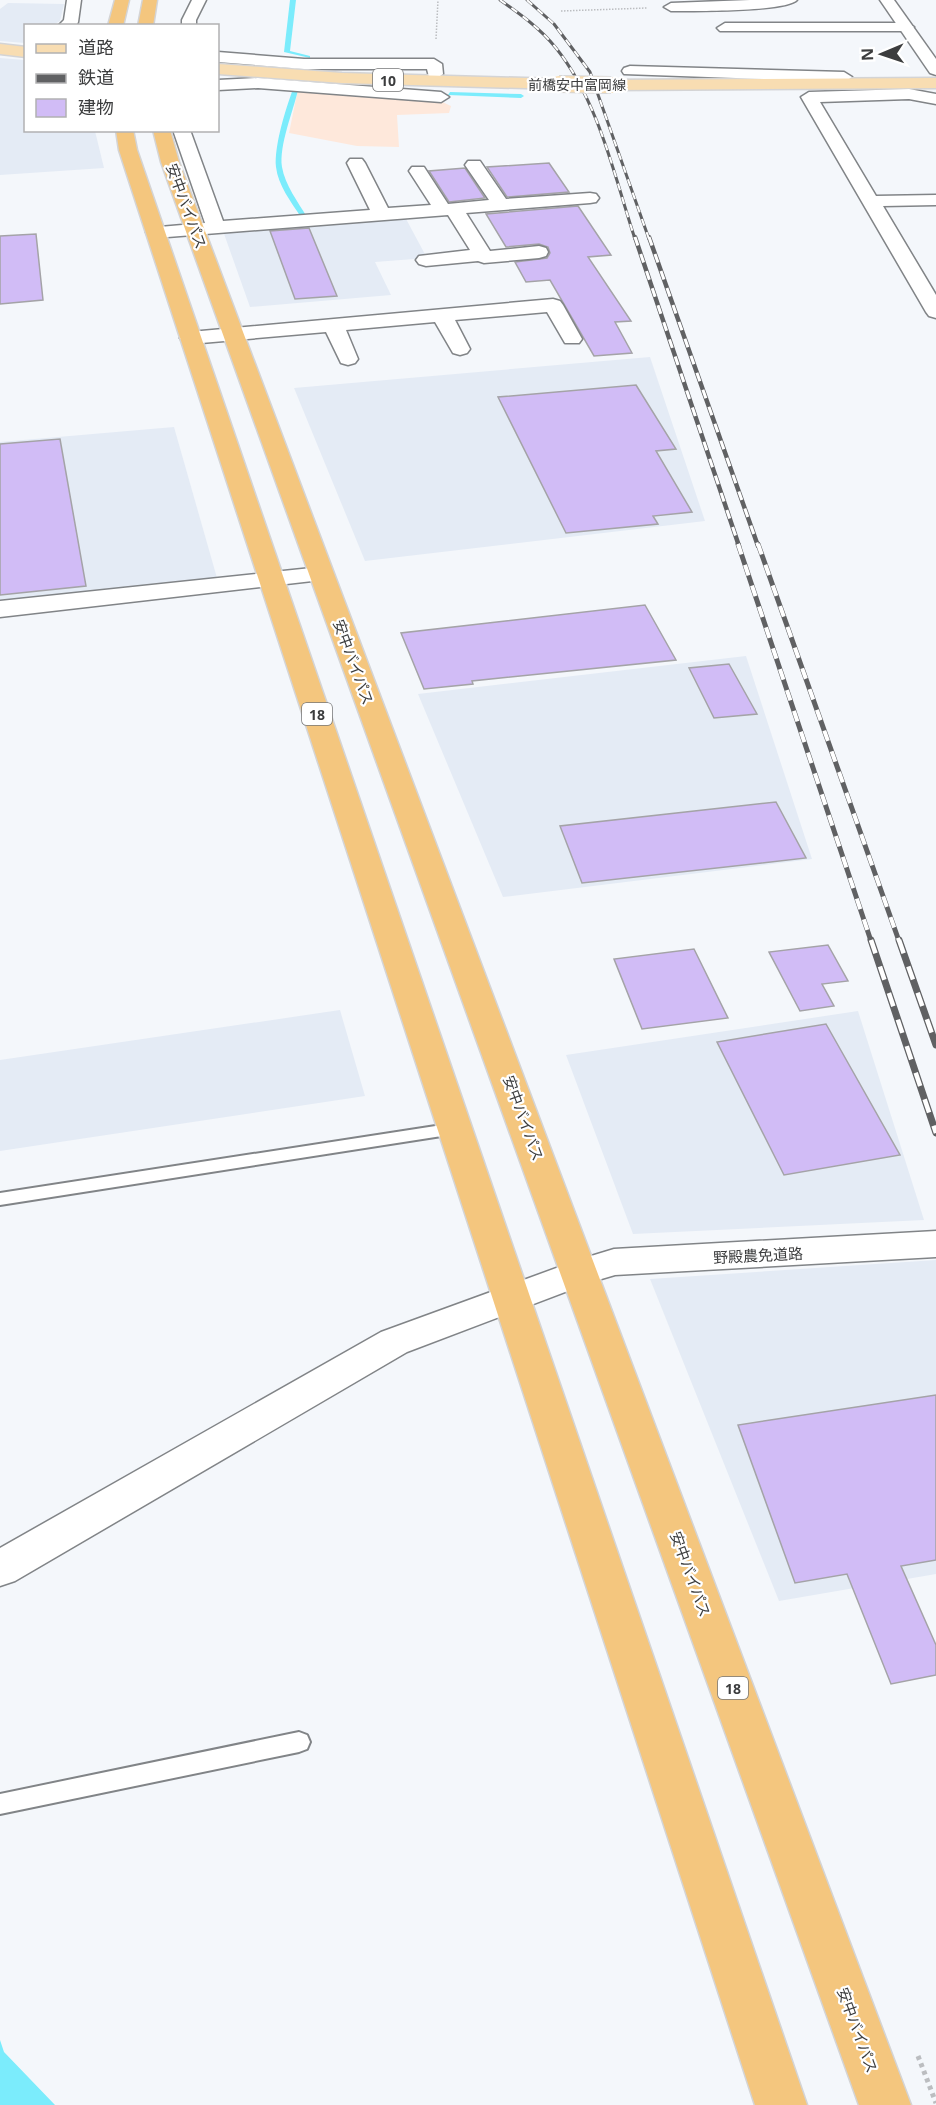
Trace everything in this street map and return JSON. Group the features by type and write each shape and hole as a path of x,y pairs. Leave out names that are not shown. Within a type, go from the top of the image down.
{"highway":[{"path":"116,24 122,0"},
{"path":"145,24 150,0"},
{"name":"18","path":"124,132 128,150 190,338 781,2105"},
{"name":"安中バイパス","path":"162,132 205,228 233,334 581,1272 885,2105"}],"main road":[{"path":"0,50 24,52"},
{"name":"前橋安中富岡線","path":"219,69 275,68 452,82 611,85 936,83"}],"street":[{"path":"67,24 70,22 74,0"},
{"path":"189,24 199,0"},
{"path":"887,0 936,70"},
{"path":"671,7 783,1 796,28"},
{"path":"719,6 727,34 796,28 907,27"},
{"path":"219,57 275,68 434,69"},
{"path":"630,71 736,68 908,76 914,83"},
{"path":"219,84 258,83 433,94"},
{"path":"936,99 909,94 809,97 936,312"},
{"path":"181,132 205,228"},
{"path":"356,163 382,215"},
{"path":"474,165 501,205"},
{"path":"418,171 483,255"},
{"path":"155,232 590,198"},
{"path":"871,201 936,200"},
{"path":"426,260 538,252"},
{"path":"190,338 553,305 572,339"},
{"path":"442,315 460,349"},
{"path":"333,324 348,359"},
{"path":"0,609 321,574"},
{"name":"野殿農免道路","path":"0,1569 394,1342 581,1272 614,1262 936,1244"}],"lane":[{"path":"0,1199 455,1129"},
{"path":"0,1804 299,1742"}],"path":[{"path":"434,69 438,0"},
{"path":"561,10 671,7"}],"shaded area":[{"path":"8,3 64,4 60,21 55,24 24,24 24,43 0,41 0,9"},
{"path":"0,58 24,60 24,132 95,132 104,168 0,175"},
{"path":"298,89 436,99 451,106 449,113 397,115 399,147 357,146 289,133"},
{"path":"405,217 427,258 375,262 391,295 250,307 223,231"},
{"path":"650,357 705,521 365,561 294,388"},
{"path":"174,427 217,578 0,601 0,442"},
{"path":"746,656 812,859 503,897 418,694"},
{"path":"340,1010 365,1096 0,1151 0,1060"},
{"path":"858,1011 924,1220 633,1234 566,1055"},
{"path":"936,1260 936,1574 779,1601 650,1279"}],"water":[{"path":"0,2040 4,2052 55,2105 0,2105"}],"building":[{"path":"549,163 569,192 507,197 487,167"},
{"path":"465,168 485,198 449,202 429,171"},
{"path":"578,206 611,255 588,257 631,321 615,322 632,353 594,356 550,280 526,282 515,262 547,258 550,253 548,247 539,244 506,247 486,214"},
{"path":"309,228 337,296 295,299 270,231"},
{"path":"36,234 43,300 0,304 0,236"},
{"path":"636,385 676,449 656,451 692,512 653,516 658,524 566,533 498,397"},
{"path":"60,439 86,586 0,595 0,444"},
{"path":"645,605 676,660 472,681 473,684 424,689 401,633"},
{"path":"729,664 757,714 714,718 689,668"},
{"path":"776,802 806,858 582,883 560,826"},
{"path":"828,945 848,981 822,984 834,1006 800,1011 769,952"},
{"path":"694,949 728,1018 642,1029 614,959"},
{"path":"826,1024 900,1155 784,1175 717,1042"},
{"path":"936,1395 936,1560 901,1566 936,1645 936,1675 891,1684 847,1574 795,1583 738,1425"}],"waterway":[{"path":"293,0 287,52 308,57"},
{"path":"295,90 282,141 279,167 286,186 304,217"},
{"path":"450,94 521,96"}],"railway":[{"path":"500,0 522,16 556,48 584,92 604,140 635,239"},
{"path":"527,0 554,24 590,72 649,239"},
{"path":"635,237 739,546"},
{"path":"649,237 758,546"},
{"path":"738,544 871,941"},
{"path":"758,544 899,941"},
{"path":"871,940 936,1133"},
{"path":"899,940 936,1045"}]}
